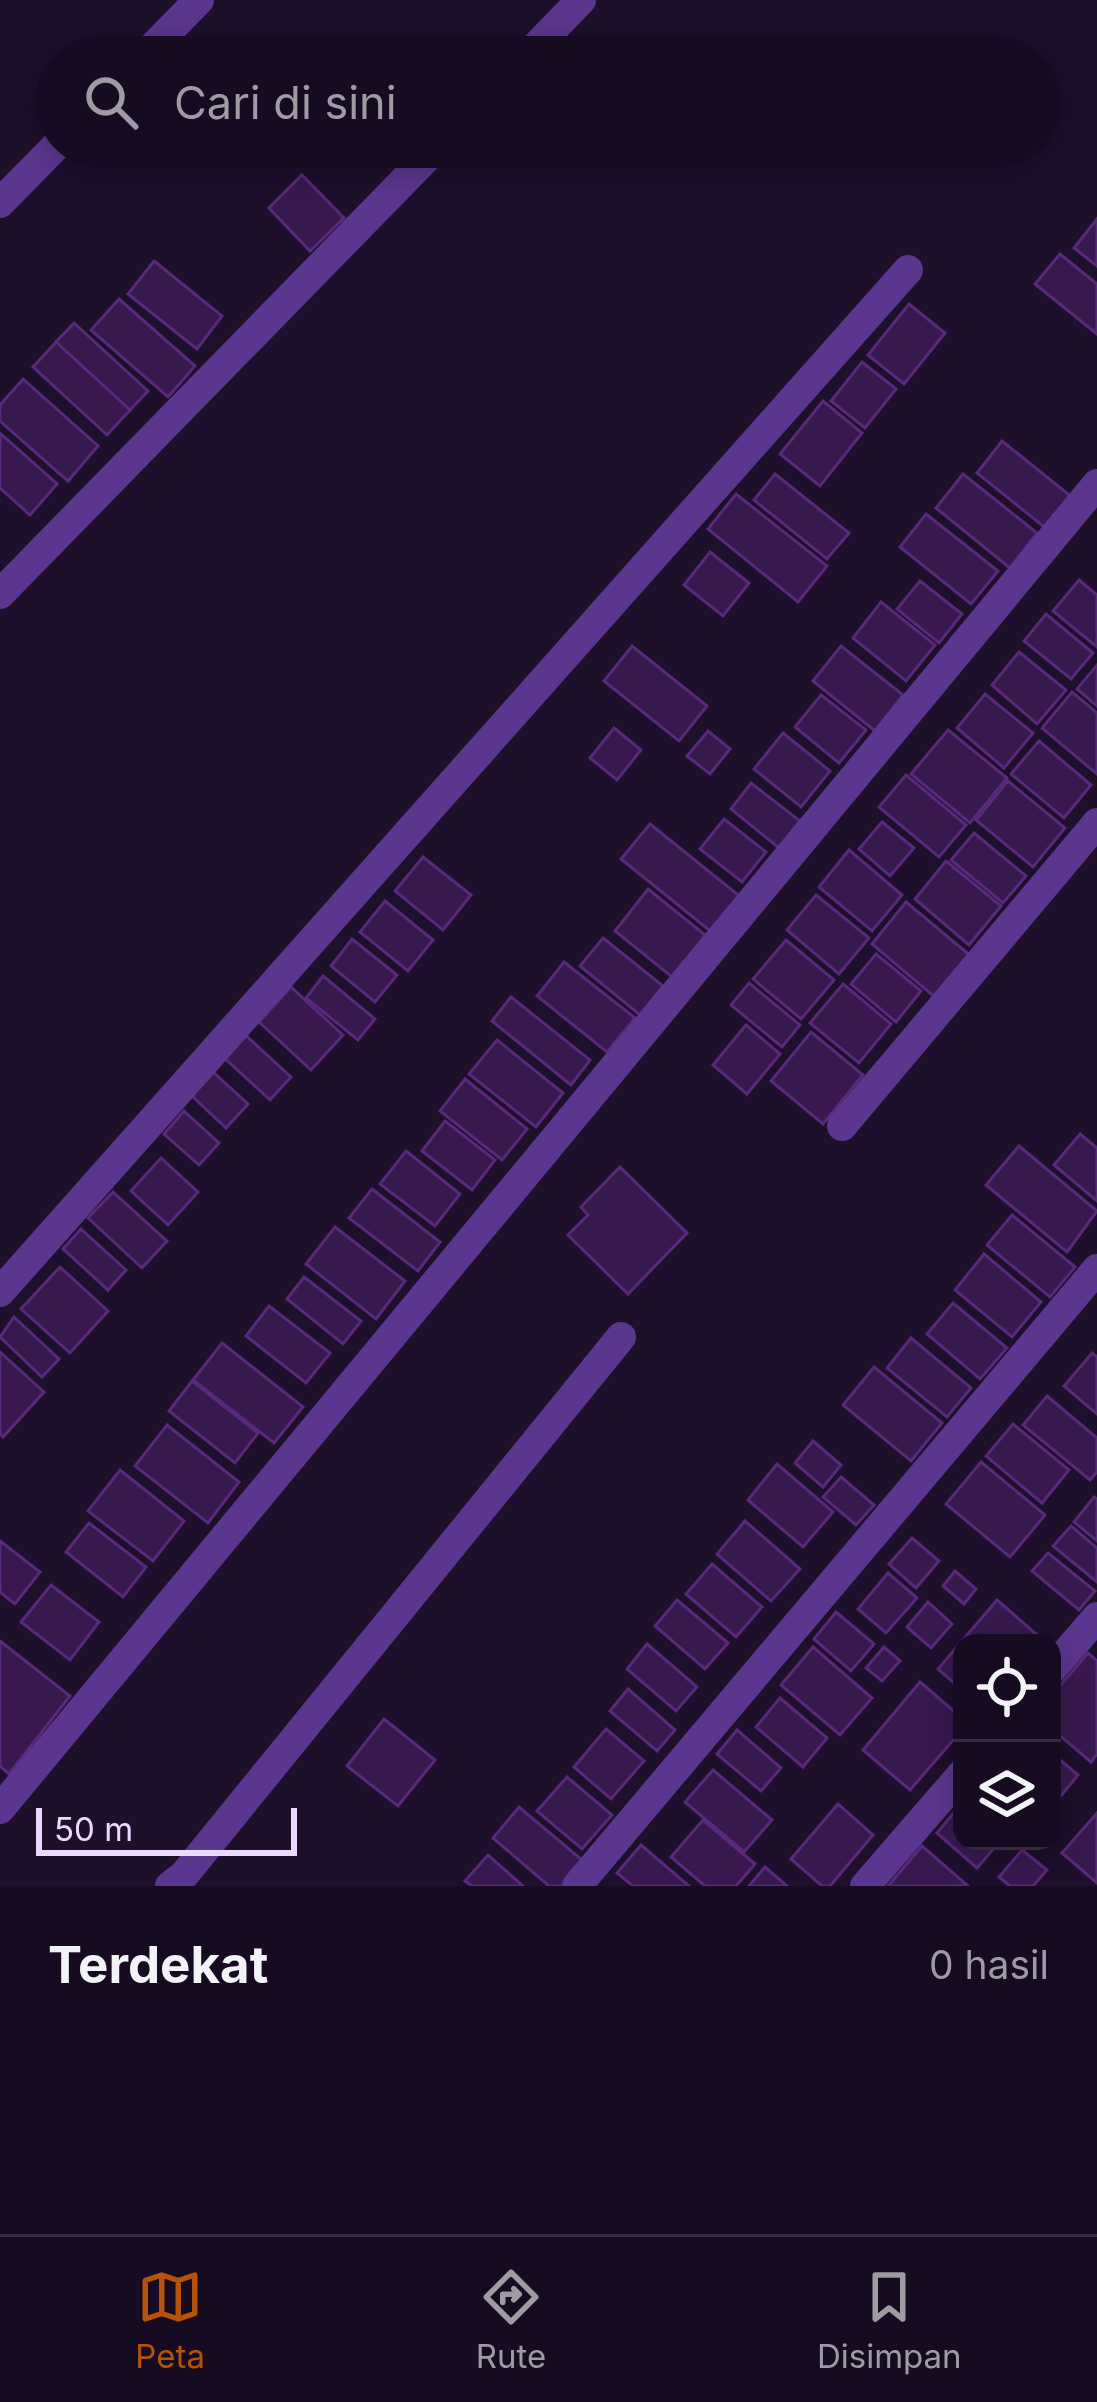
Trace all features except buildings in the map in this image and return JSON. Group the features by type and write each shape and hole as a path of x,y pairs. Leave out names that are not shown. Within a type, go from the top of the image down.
{"street":[{"path":"164,36 200,0"},
{"path":"546,36 581,0"},
{"path":"0,202 36,166"},
{"path":"0,594 416,168"},
{"path":"0,1292 908,270"},
{"path":"0,1809 1097,484"},
{"path":"842,1126 1097,823"},
{"path":"577,1886 1097,1269"},
{"path":"170,1886 184,1875 621,1337"},
{"path":"1061,1659 1097,1617"},
{"path":"865,1886 953,1784"}]}
